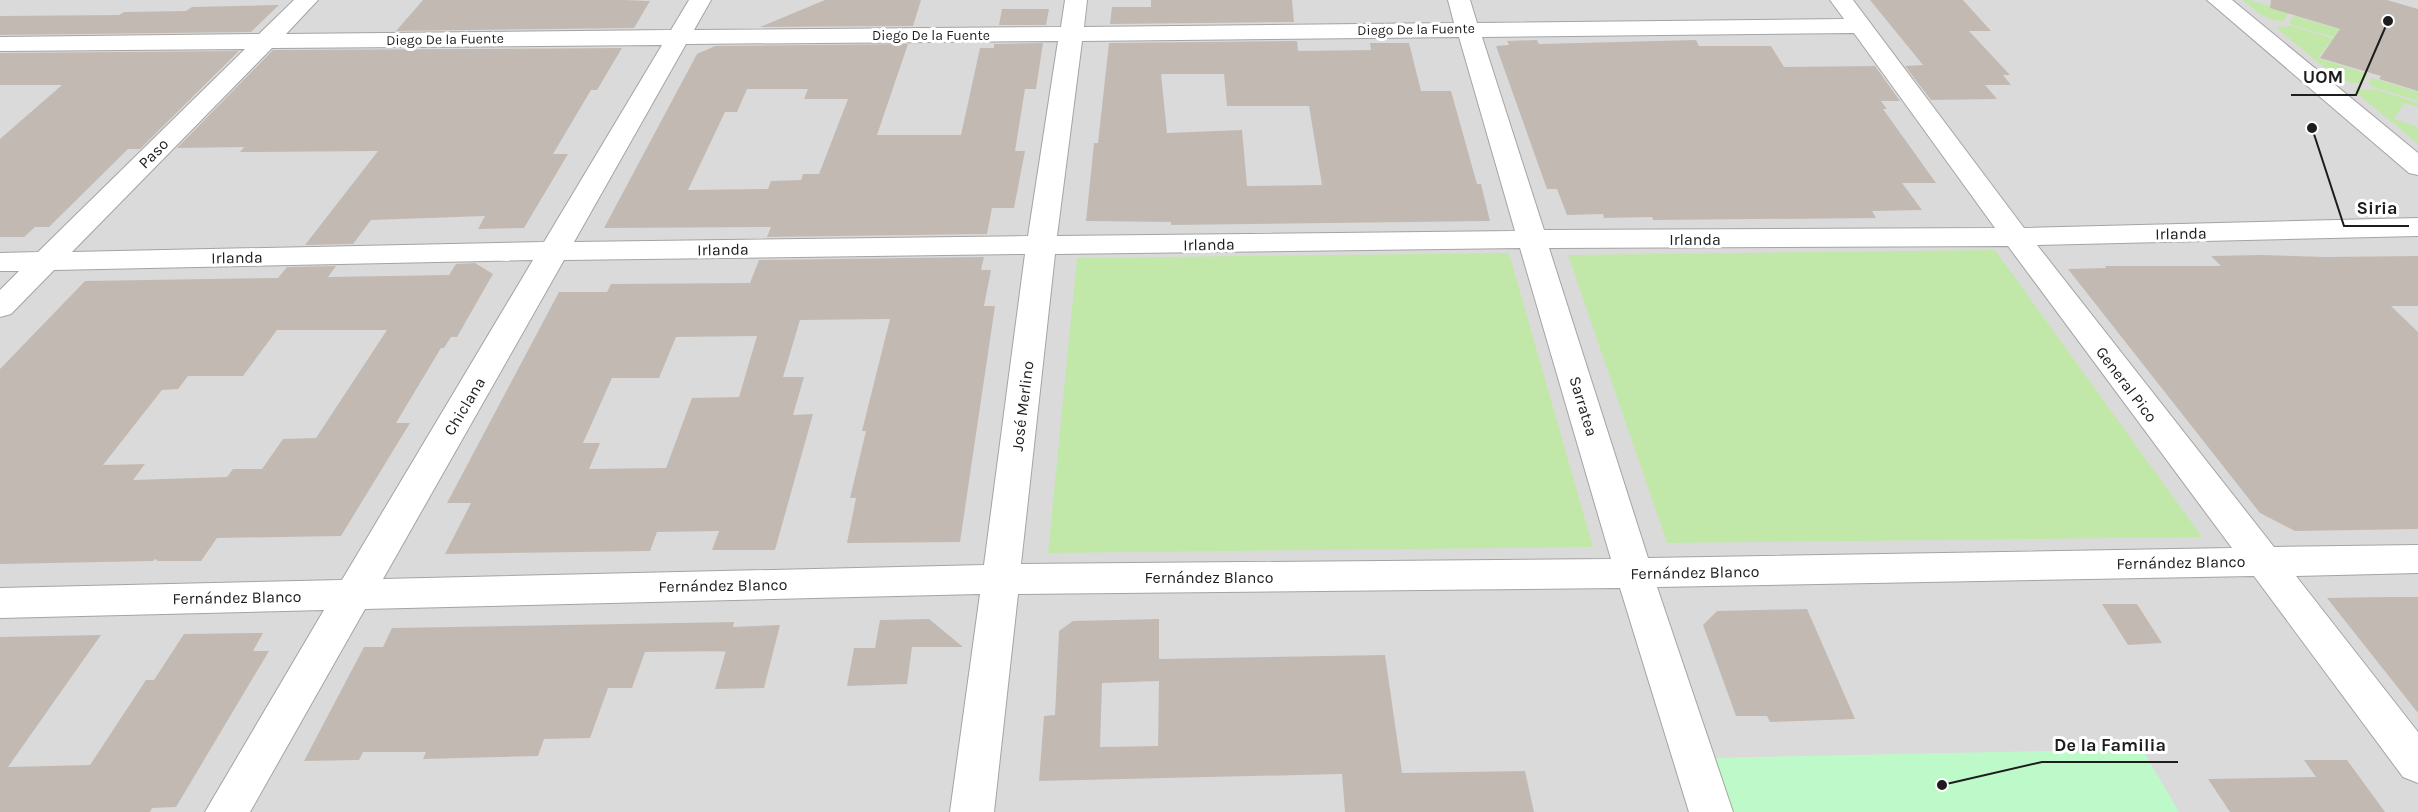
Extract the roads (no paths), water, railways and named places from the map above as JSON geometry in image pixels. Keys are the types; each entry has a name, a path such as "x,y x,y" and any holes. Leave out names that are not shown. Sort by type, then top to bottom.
{"street":[{"name":"Paso","path":"0,307 307,0"},
{"name":"Chiclana","path":"227,812 556,251 700,0"},
{"name":"José Merlino","path":"972,812 1041,246 1076,0"},
{"name":"General Pico","path":"1841,0 2016,237 2418,764"},
{"path":"2218,0 2418,167"},
{"name":"Diego De la Fuente","path":"0,44 1072,34 1464,14 1861,26"},
{"name":"Sarratea","path":"1464,14 1634,573 1711,812"},
{"name":"Irlanda","path":"0,262 556,251 1533,239 2016,237 2418,227"},
{"name":"Fernández Blanco","path":"0,603 1002,579 1634,573 2418,559"}],"place":[{"name":"UOM","path":"2388,21"},
{"name":"Siria","path":"2312,128"},
{"name":"De la Familia","path":"1942,785"}]}
